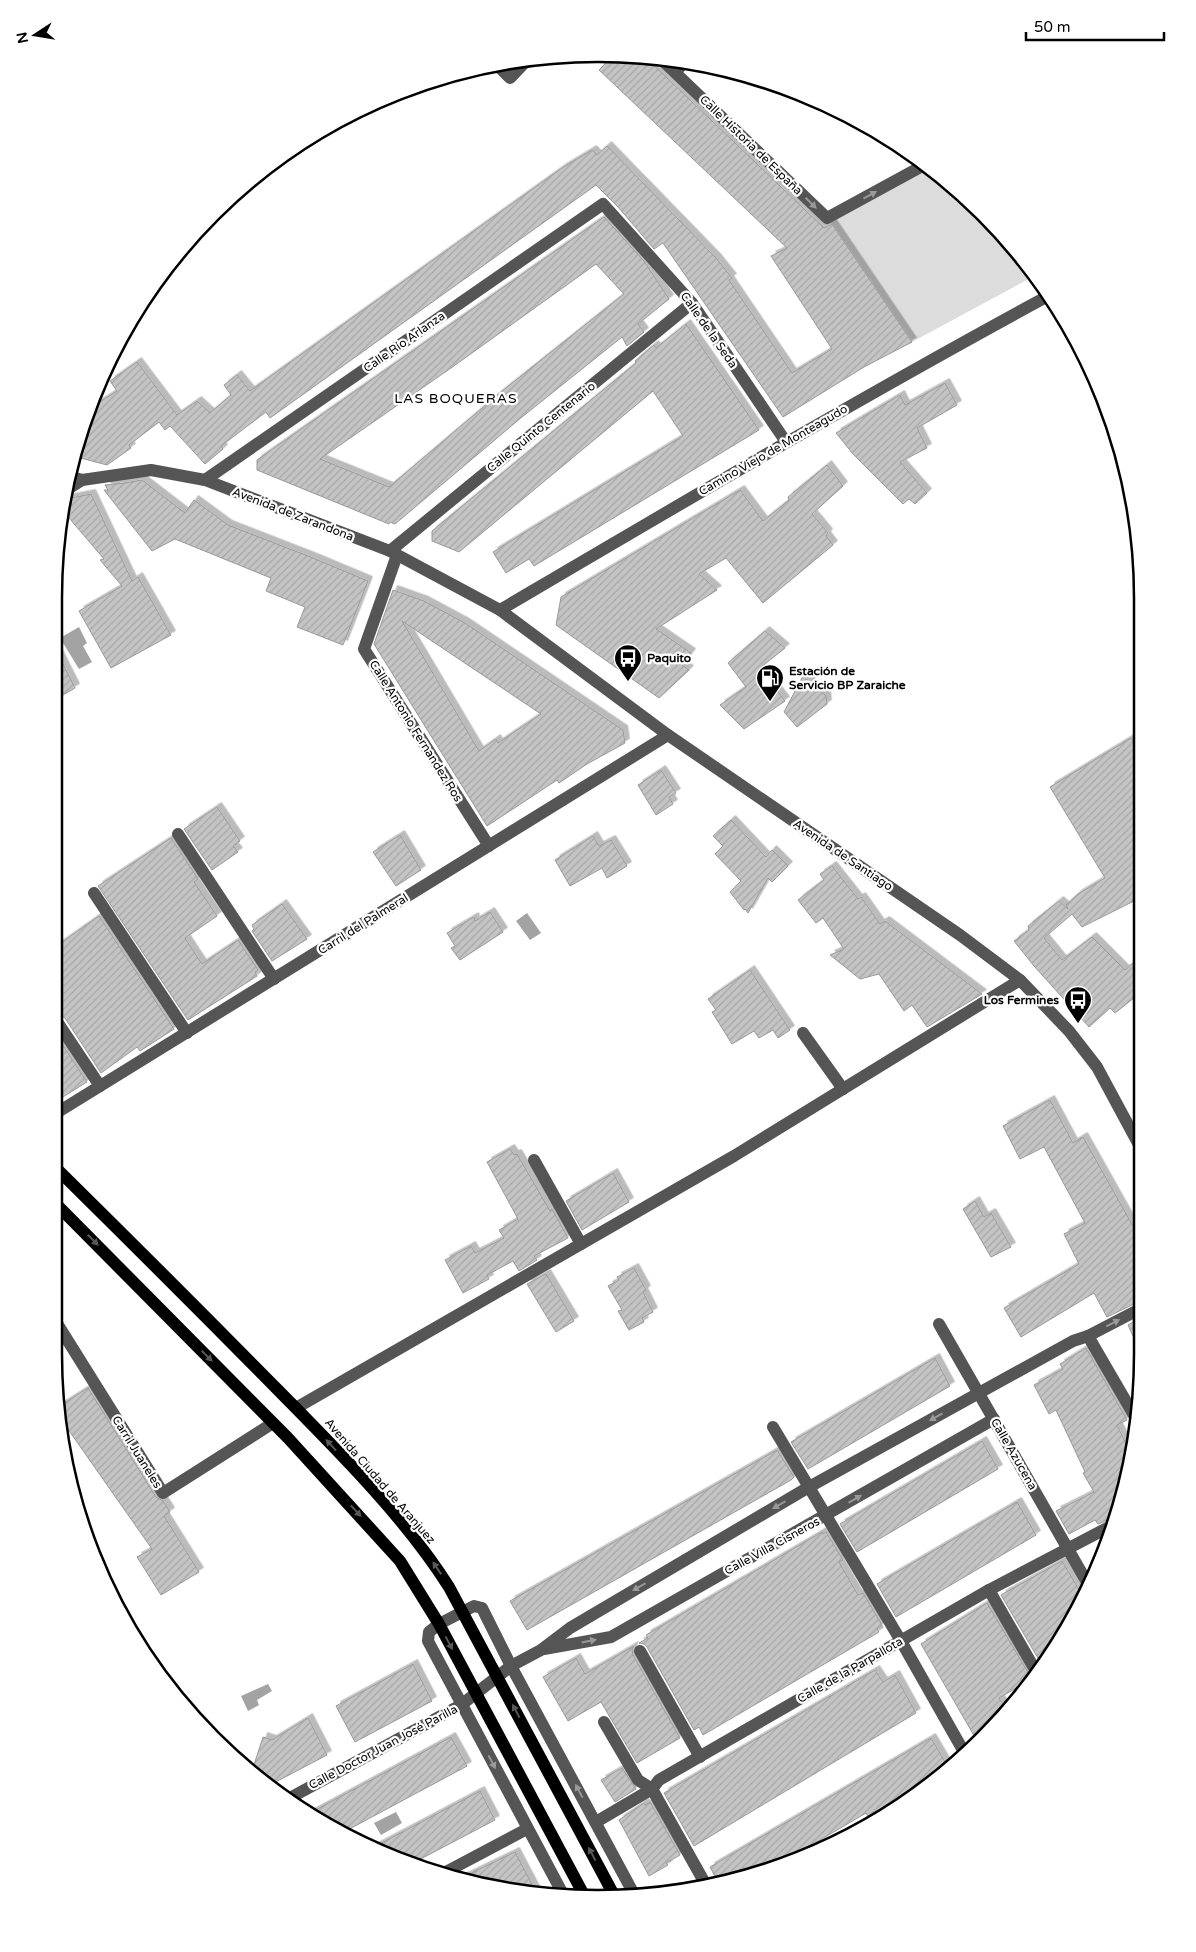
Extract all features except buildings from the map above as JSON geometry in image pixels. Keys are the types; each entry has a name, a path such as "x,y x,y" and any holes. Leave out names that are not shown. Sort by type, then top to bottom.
{"main road":[{"name":"Avenida Ciudad de Aranjuez","path":"62,1174 296,1408 400,1520 434,1564 449,1587 611,1889"},
{"path":"62,1210 273,1422 400,1560 439,1624 581,1889"}],"street":[{"path":"503,71 510,78 519,69"},
{"name":"Calle Historia de España","path":"680,69 827,218 918,169"},
{"name":"Calle de la Seda","path":"603,204 692,303 786,442"},
{"name":"Calle Río Arlanza","path":"205,480 603,204"},
{"name":"Camino Viejo de Monteagudo","path":"500,610 786,442 1042,299"},
{"name":"Calle Quinto Centenario","path":"394,553 692,303"},
{"name":"Avenida de Zarandona","path":"77,479 151,470 205,480 394,553 500,610"},
{"name":"Calle Antonio Fernandez Ros","path":"394,553 364,649 488,846"},
{"name":"Avenida de Santiago","path":"500,610 668,735 960,935 1020,980 1069,1031 1097,1067 1134,1136"},
{"name":"Carril del Palmeral","path":"62,1110 668,735"},
{"path":"178,834 274,979"},
{"path":"94,893 187,1033"},
{"path":"296,1408 734,1156 1020,980"},
{"path":"62,1029 100,1086"},
{"path":"803,1033 843,1089"},
{"path":"534,1160 581,1244"},
{"name":"Calle Villa Cisneros","path":"476,1693 511,1666 541,1650 570,1628 809,1487 1073,1341 1088,1336 1134,1312"},
{"name":"Calle Azucena","path":"939,1324 1084,1578"},
{"name":"Carril Juaneles","path":"62,1331 163,1493 273,1422"},
{"path":"1088,1336 1130,1409"},
{"name":"Calle Villa Cisneros","path":"541,1650 611,1637 994,1419"},
{"path":"773,1427 901,1641 961,1747"},
{"name":"Calle de la Parpallota","path":"596,1822 652,1789 659,1780 989,1590 1104,1530"},
{"path":"989,1590 1033,1666"},
{"path":"559,1888 428,1641 429,1632 439,1624 474,1606 482,1608 511,1666 631,1888"},
{"path":"640,1650 700,1757"},
{"name":"Calle Doctor Juan José Parilla","path":"295,1795 461,1705 476,1693"},
{"path":"604,1722 638,1780 652,1789 703,1879"},
{"path":"452,1869 527,1829"}],"shaded area":[{"path":"920,170 977,219 1028,279 912,342 827,218"},
{"path":"79,627 87,643 83,646 92,662 79,669 62,641 62,637"},
{"path":"527,913 541,933 530,940 516,921"},
{"path":"268,1684 272,1691 257,1700 259,1705 248,1711 241,1696"},
{"path":"396,1812 402,1823 381,1835 374,1823"}],"place":[{"name":"Paquito","path":"628,682"},
{"name":"Estación de Servicio BP Zaraiche","path":"770,702"},
{"name":"Los Fermines","path":"1078,1024"}],"district":[{"name":"LAS BOQUERAS","path":"456,398"}]}
